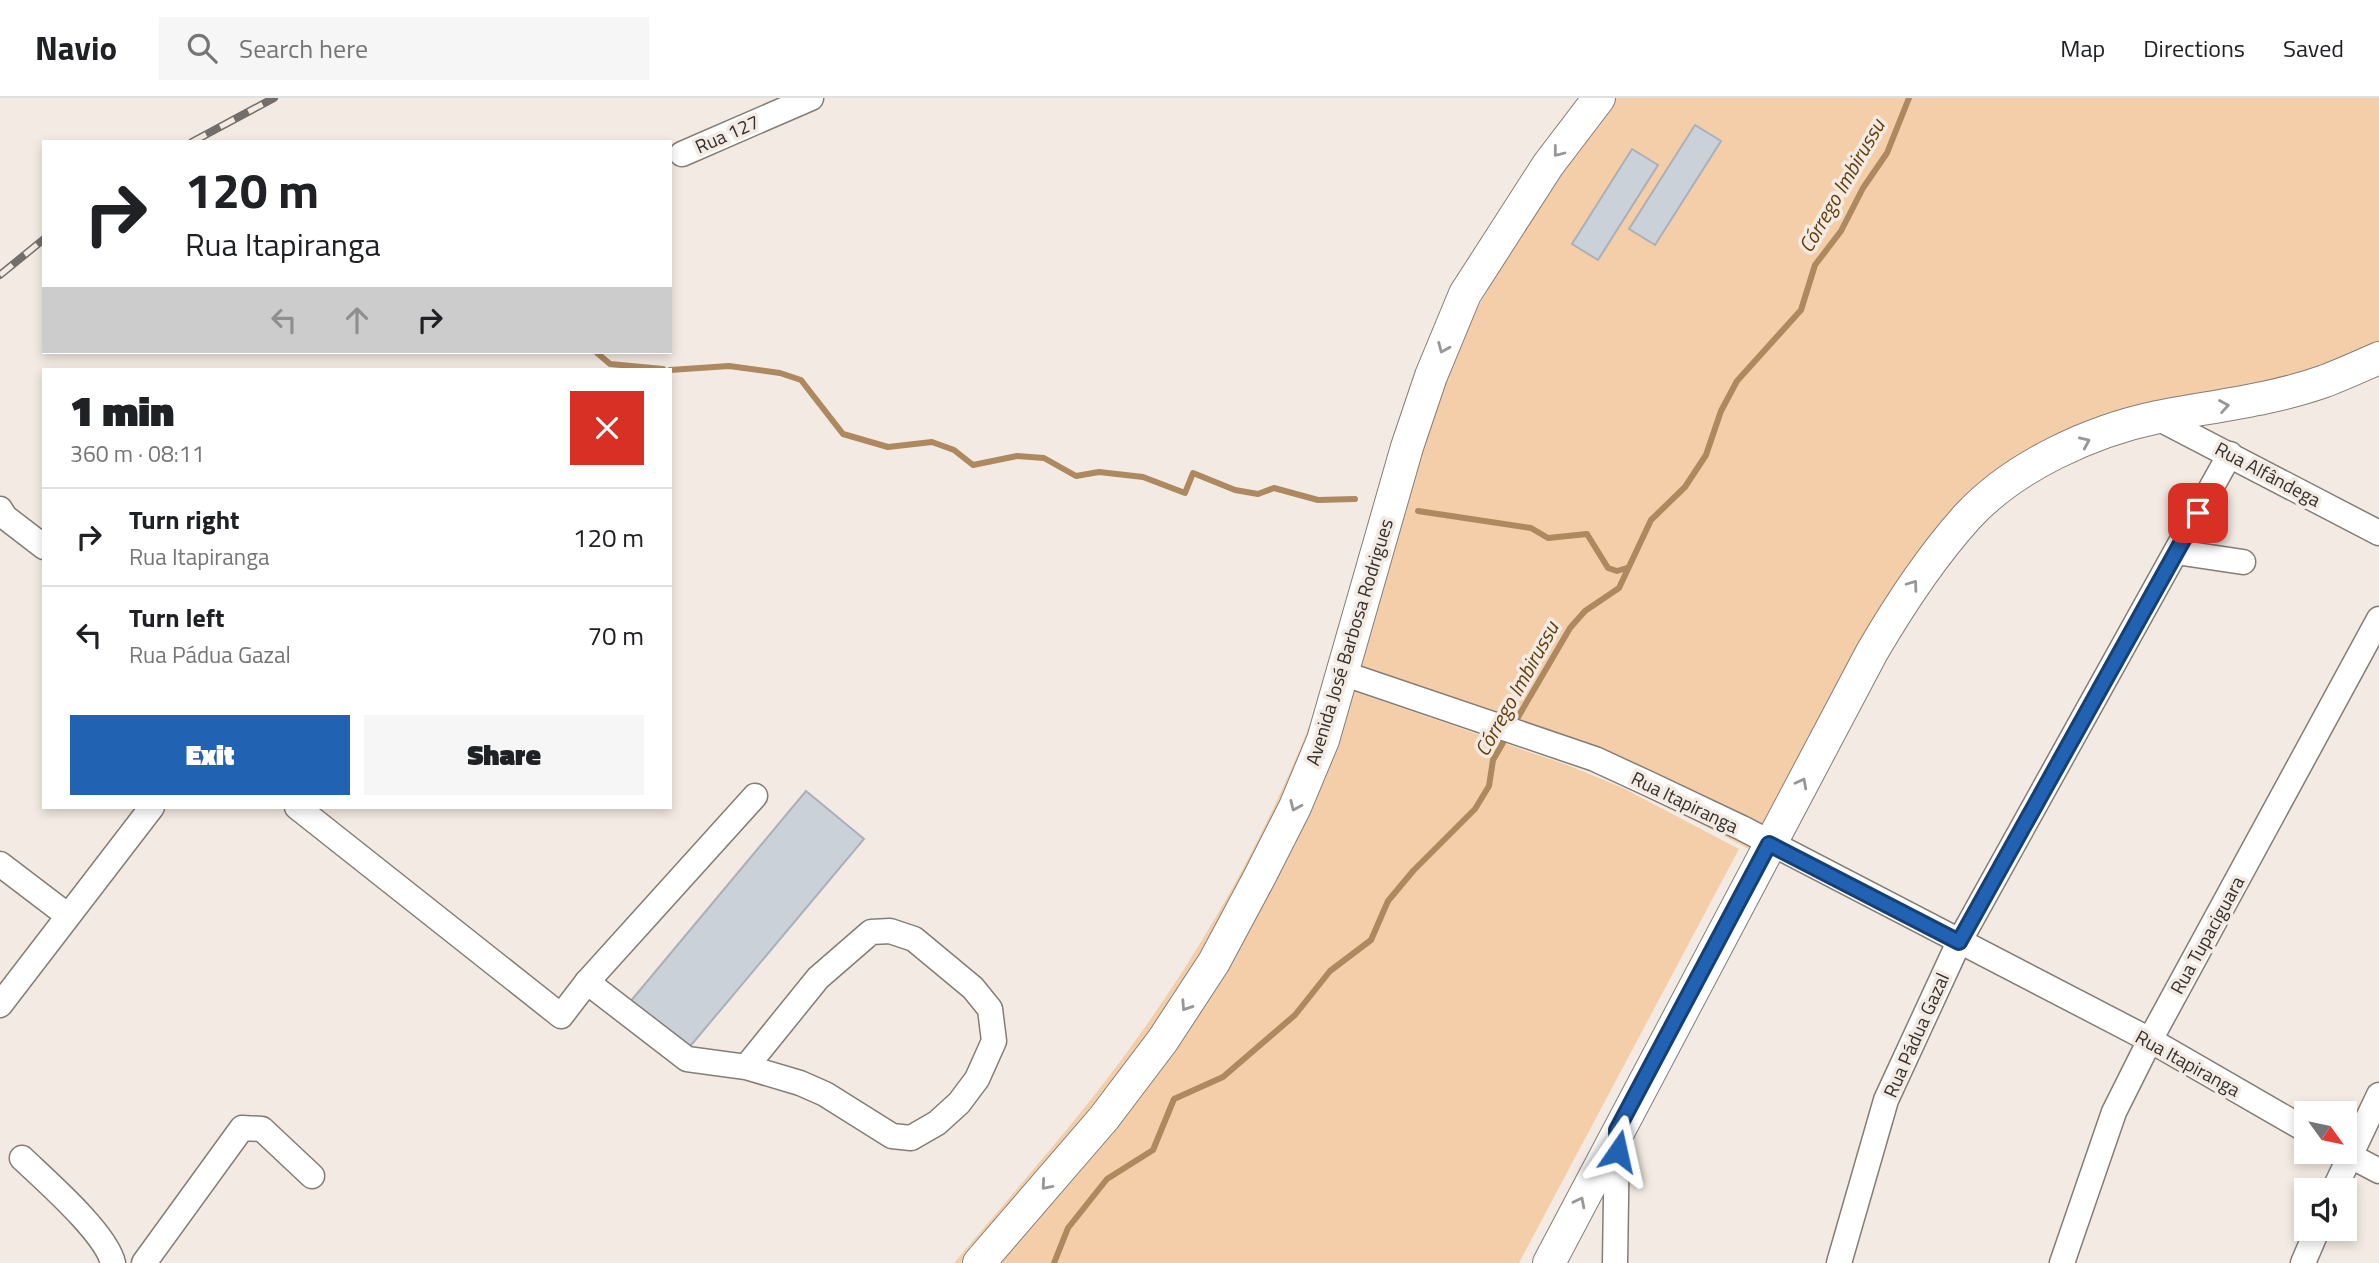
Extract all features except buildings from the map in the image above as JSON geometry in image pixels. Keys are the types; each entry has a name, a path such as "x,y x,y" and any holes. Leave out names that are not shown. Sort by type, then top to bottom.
{"main road":[{"name":"Avenida José Barbosa Rodrigues","path":"978,1263 1104,1118 1163,1040 1214,962 1295,807 1323,740 1407,447 1431,376 1465,294 1548,165 1600,98"},
{"path":"1549,1263 1769,844 1901,602 1969,516 2009,482 2049,457 2108,431 2156,417 2237,403 2324,382 2379,358"}],"street":[{"name":"Rua 127","path":"682,154 811,98"},
{"name":"Rua Alfândega","path":"2156,417 2379,533"},
{"name":"Rua Pádua Gazal","path":"1839,1263 1886,1100 1959,942 2231,454"},
{"path":"0,509 5,517 42,545"},
{"path":"2176,552 2243,562"},
{"name":"Rua Tupaciguara","path":"2062,1263 2114,1112 2150,1040 2379,620"},
{"name":"Rua Itapiranga","path":"1342,673 1595,759 1769,844 2150,1040 2294,1123"},
{"path":"300,809 561,1016 587,982 755,796"},
{"path":"0,1005 66,915 150,809"},
{"path":"0,864 66,915"},
{"path":"587,982 687,1059 746,1068 800,1083 825,1094 892,1136 911,1138 937,1123 960,1103 977,1079 994,1041 990,1009 973,988 914,939 890,931 871,932 818,978 746,1068"},
{"path":"2357,1133 2379,1094"},
{"path":"144,1263 242,1128 262,1129 312,1176"},
{"path":"1615,1263 1617,1130"},
{"path":"22,1158 78,1214 111,1252 113,1263"},
{"path":"2357,1159 2379,1171"},
{"path":"2303,1263 2312,1241"}],"shaded area":[{"path":"1615,98 2379,98 2379,375 2333,393 2111,434 1974,512 1760,855 1644,794 1591,771 1347,688 1445,378 1477,309 1516,240 1556,175"},
{"path":"1326,682 1570,766 1623,788 1739,849 1519,1263 954,1263 1094,1095 1138,1037 1194,953 1267,821"}],"waterway":[{"name":"Córrego Imbirussu","path":"1514,724 1570,628 1585,611 1619,588 1651,520 1685,487 1706,455 1721,411 1737,381 1801,310 1815,265 1841,231 1863,188 1887,153 1909,98"},
{"path":"598,354 610,364 652,368"},
{"path":"672,370 729,366 780,373 801,380 843,434 888,447 932,442 954,450 973,465 1017,456 1044,458 1076,476 1099,472 1143,477 1185,493 1193,473 1235,490 1258,494 1274,488 1318,500 1355,499"},
{"path":"1418,511 1531,528 1548,538 1587,534 1608,568 1617,571 1627,568"},
{"name":"Córrego Imbirussu","path":"1054,1263 1068,1228 1107,1179 1153,1150 1174,1099 1223,1077 1295,1015 1330,971 1371,940 1388,901 1413,871 1475,809 1489,786 1493,760 1508,734"}],"railway":[{"path":"196,140 274,98"},
{"path":"0,275 42,241"}],"route":[{"path":"1618,1151 1617,1130 1769,844 1959,942 2198,513"}]}
